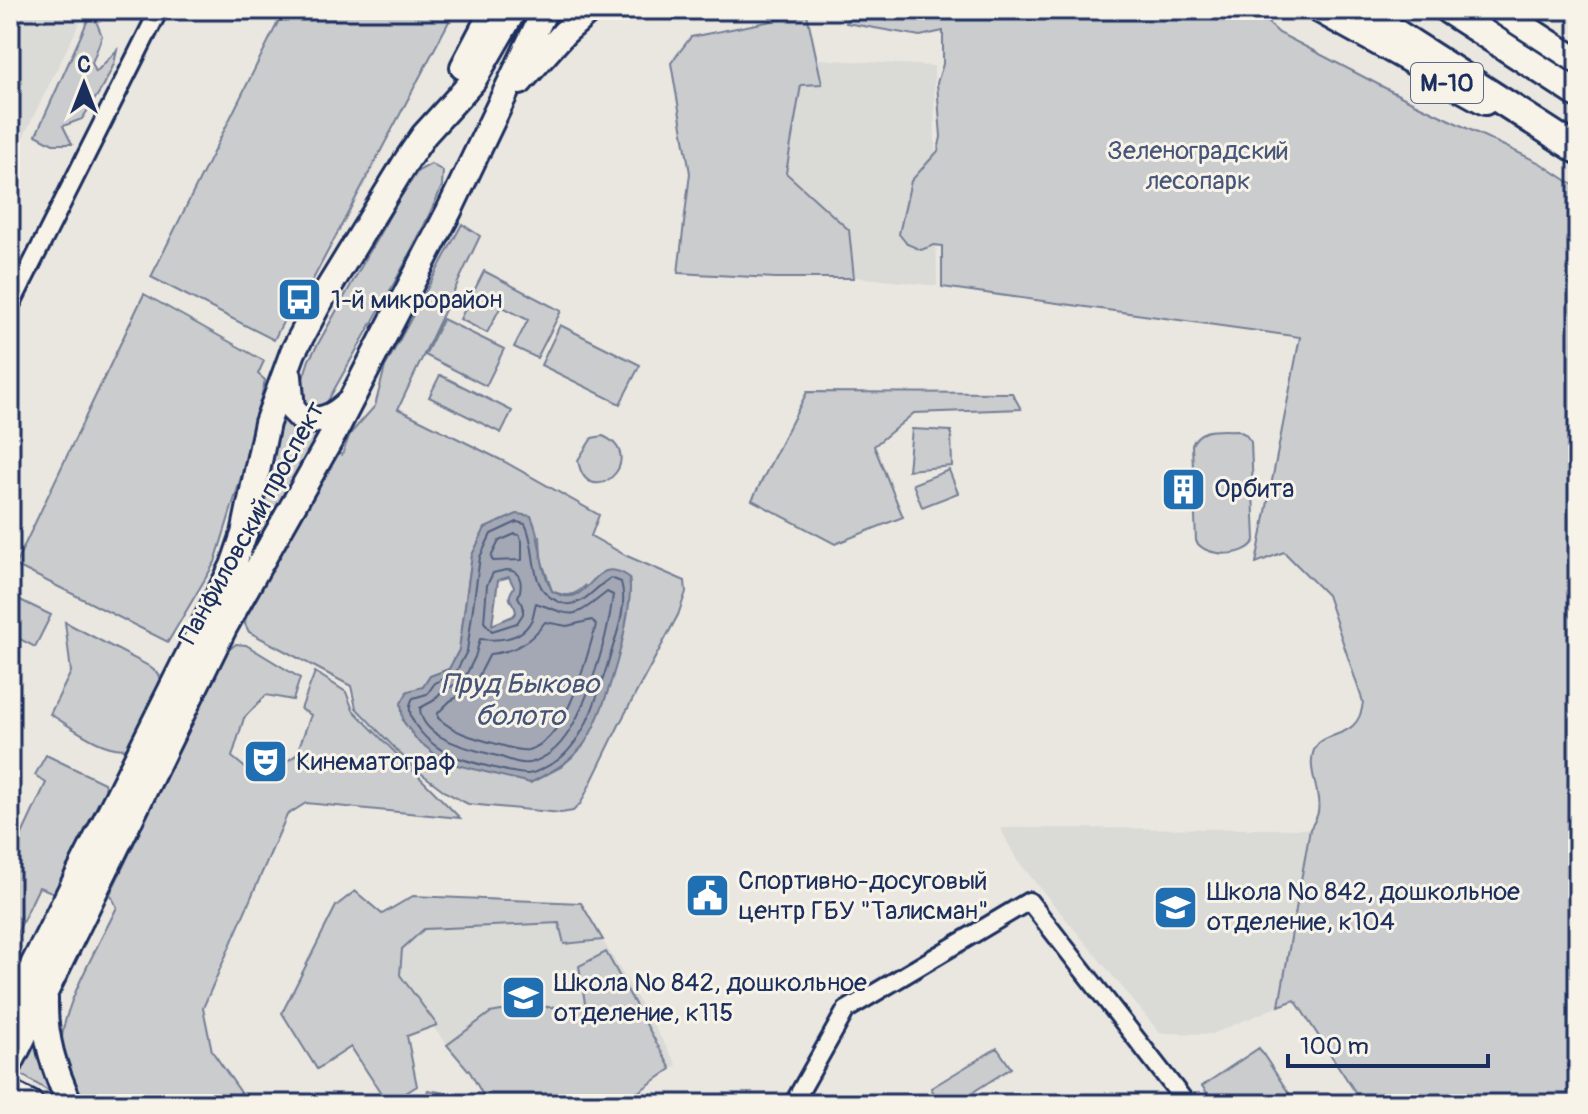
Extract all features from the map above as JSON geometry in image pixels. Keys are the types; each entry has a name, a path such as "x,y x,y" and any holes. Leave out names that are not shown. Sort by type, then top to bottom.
{"highway":[{"name":"М-10","path":"1360,10 1578,151"},
{"name":"М-10","path":"1448,10 1578,94"}],"main road":[{"path":"424,135 493,10"},
{"name":"Панфиловский проспект","path":"10,1011 233,566 244,534 267,423 293,352 318,305 424,135 473,81 514,10"},
{"name":"Панфиловский проспект","path":"10,1064 225,626 349,402 494,120 545,10"},
{"path":"494,120 540,57 590,10"},
{"name":"М-10","path":"1319,10 1412,64 1578,151"},
{"path":"1499,10 1578,61"},
{"path":"293,352 289,396 295,414 303,420 324,419 333,416 349,402"},
{"path":"45,992 46,1040 70,1104"},
{"path":"10,1093 31,1104"}],"street":[{"path":"10,307 159,10"},
{"path":"793,1104 846,1010 1029,901 1187,1104"}],"shaded area":[{"path":"10,10 86,10 10,164"},
{"path":"702,52 934,66 937,286 696,259"},
{"name":"Школа № 842, дошкольное отделение, к104","path":"1000,828 1310,829 1279,1006 1212,1034 1160,1033 1017,860"},
{"name":"Школа № 842, дошкольное отделение, к115","path":"405,914 593,924 677,1065 621,1104 488,1104 470,1072 383,966"}],"green space":[{"path":"284,10 455,10 291,321 284,320 274,340 151,277"},
{"name":"Зеленоградский лесопарк","path":"852,10 1254,10 1279,33 1412,102 1540,163 1578,188 1578,1104 1363,1104 1295,1000 1279,1006 1310,829 1319,805 1312,757 1319,743 1355,724 1363,702 1327,595 1284,552 1256,563 1300,337 942,287 942,246 934,245 921,250 907,244 899,234 911,181 938,151 941,137 937,83 943,64 943,31 920,36 846,23"},
{"path":"92,11 102,36 92,63 96,72 117,50 114,64 82,119 63,126 72,144 53,144 36,135"},
{"path":"807,14 822,84 801,85 786,173 849,230 854,278 678,273 690,173 671,63 691,37"},
{"path":"431,164 443,171 442,186 415,243 324,408 306,409 298,394 309,360 399,199 418,171"},
{"path":"462,224 480,236 398,409 505,462 599,515 591,536 627,556 685,581 686,592 678,615 581,803 573,811 561,813 468,804 447,793 414,768 356,708 351,686 249,632 245,624 246,615 329,450 342,455 350,434 375,406 385,367","holes":["540,536 541,559 552,591 569,595 585,586 583,746 561,767 530,783 407,692 423,687 430,676 449,669 459,650 472,555"]},
{"path":"484,271 561,311 537,358 514,347 528,320 501,306 487,333 460,319"},
{"path":"144,294 264,361 258,374 265,380 247,458 215,562 168,642 15,565"},
{"path":"443,319 504,349 486,386 425,355"},
{"path":"560,325 640,365 620,404 541,365"},
{"path":"440,375 512,411 501,433 429,397"},
{"path":"807,392 1012,393 1021,409 914,413 874,446 903,517 835,544 752,500"},
{"path":"282,410 290,424 298,430 325,429 259,542 253,542"},
{"path":"912,429 951,431 952,466 908,470"},
{"path":"1237,430 1251,442 1255,540 1244,550 1217,553 1201,547 1196,541 1192,445 1205,432"},
{"path":"603,436 616,446 621,457 619,468 603,482 592,483 584,476 578,460 592,438"},
{"path":"949,470 958,493 922,507 913,484"},
{"path":"10,595 51,615 35,647 10,634"},
{"path":"65,622 159,674 162,684 131,747 122,749 101,744 50,714 71,672"},
{"path":"236,644 246,645 300,678 293,700 266,695 244,718 232,757 254,775 271,778 277,768 296,755 311,715 301,709 315,672 346,692 353,710 460,818 306,803 287,815 203,1008 212,1051 249,1104 81,1104 68,1076 63,1053 67,1014 117,907 110,894 226,652"},
{"path":"46,755 104,783 106,790 57,894 39,887 10,948 10,840 18,843 46,783 35,775"},
{"path":"355,891 382,914 413,896 581,903 603,940 564,944 559,923 424,929 402,949 400,975 437,1025 407,1036 417,1086 388,1104 351,1047 317,1069 282,1013 336,906"},
{"path":"606,952 671,1069 621,1104 488,1104 470,1072 447,1045 490,1013 531,1006 586,1009 579,966"},
{"path":"35,1032 50,1092 19,1073 19,1066"},
{"path":"997,1048 1011,1068 954,1104 940,1104 931,1088"},
{"path":"1259,1048 1292,1098 1283,1104 1216,1104 1202,1086"},
{"path":"428,1090 468,1097 473,1104 424,1104"}],"water":[{"name":"Пруд Быково болото","path":"517,514 531,516 548,581 552,591 560,595 574,595 582,591 608,570 629,577 628,614 623,639 608,692 590,735 569,759 530,783 445,762 417,740 403,721 401,703 408,691 423,687 430,676 449,669 459,650 472,555 485,528","holes":["509,577 514,587 510,598 516,612 492,625 498,580"]}],"place":[{"name":"1-й микрорайон","path":"300,300"},
{"name":"Орбита","path":"1183,489"},
{"name":"Кинематограф","path":"265,762"},
{"name":"Спортивно-досуговый центр ГБУ \"Талисман\"","path":"707,896"},
{"name":"Школа № 842, дошкольное отделение, к104","path":"1176,907"},
{"name":"Школа № 842, дошкольное отделение, к115","path":"523,998"}]}
